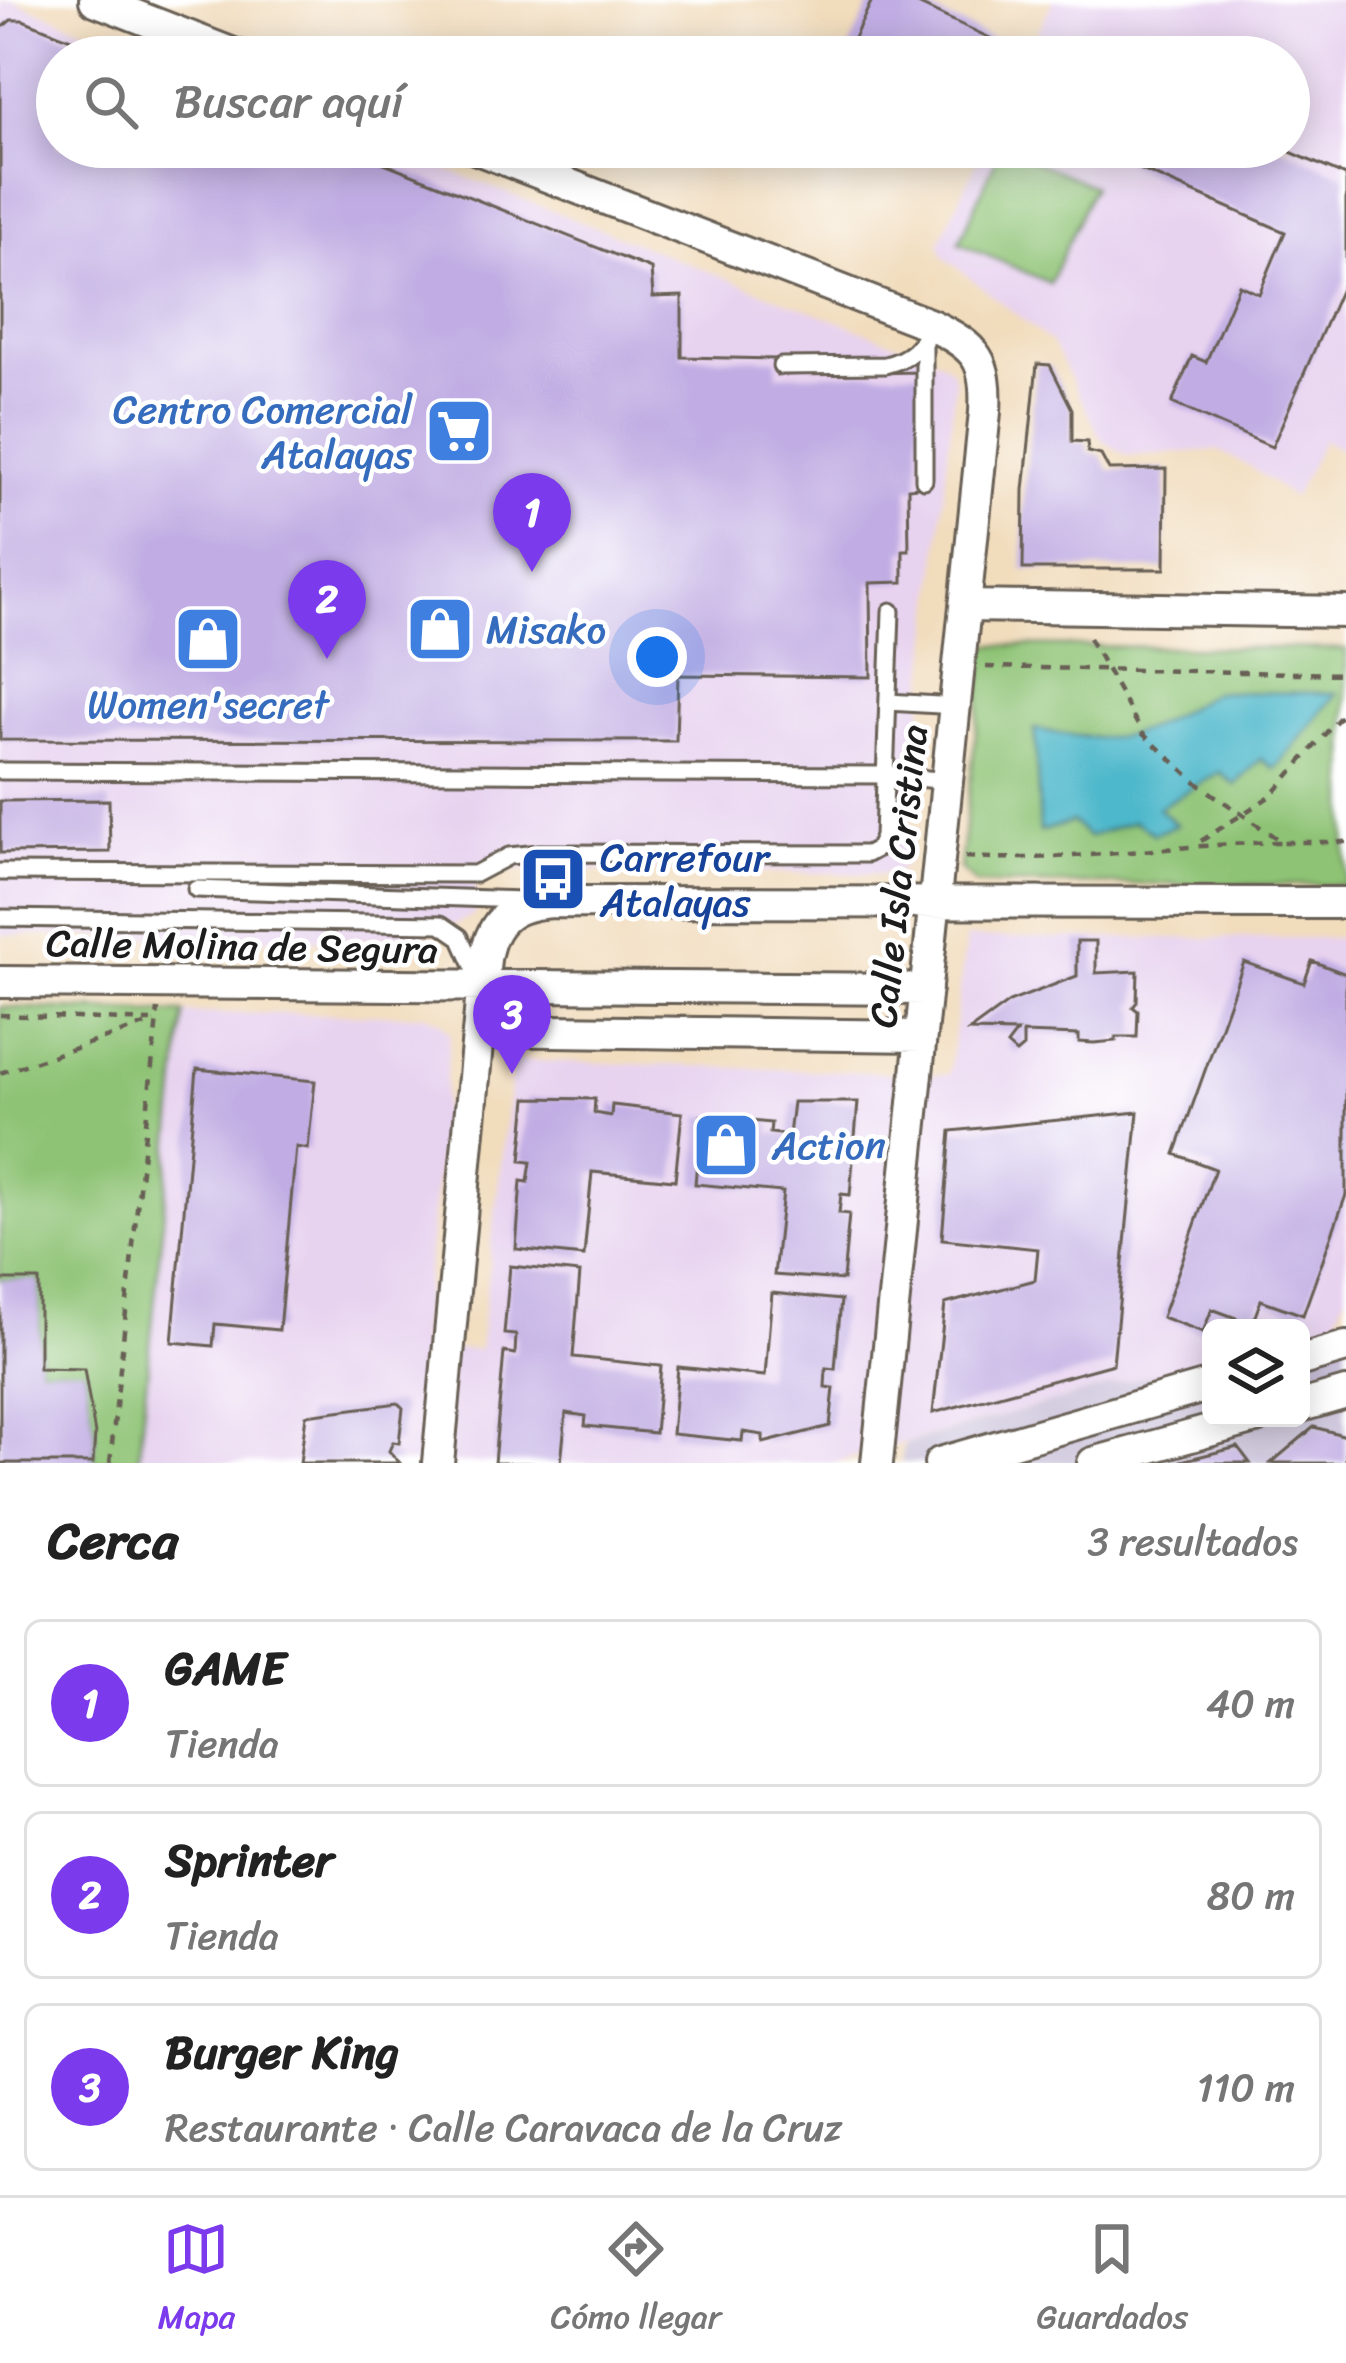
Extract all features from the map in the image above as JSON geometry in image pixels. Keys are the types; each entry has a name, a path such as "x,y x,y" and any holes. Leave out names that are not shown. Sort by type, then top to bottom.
{"street":[{"path":"94,0 187,36"},
{"name":"Calle Isla Cristina","path":"523,168 927,333 967,344 977,356 986,383 877,1463"},
{"path":"966,606 1346,612"},
{"name":"Calle Molina de Segura","path":"482,988 487,946 496,923 514,908 554,902 1346,903"},
{"name":"Calle Molina de Segura","path":"0,982 926,989"},
{"path":"438,1463 482,988"},
{"path":"480,1030 921,1036"},
{"path":"1310,1357 1346,1347"},
{"path":"940,1463 1202,1388"},
{"path":"1310,1403 1346,1393"},
{"path":"1093,1463 1223,1427"}],"lane":[{"path":"781,366 885,365 902,361 927,333"},
{"path":"924,480 927,333"},
{"path":"0,872 475,874 509,856 539,853 868,854 883,837 890,611"},
{"path":"888,702 956,706"},
{"path":"0,771 887,776 948,781"},
{"path":"196,889 554,902"},
{"path":"0,918 441,924 460,937 482,988"}],"path":[{"path":"1072,607 1143,734 1242,816 1282,842"},
{"path":"960,666 1346,674"},
{"path":"1196,844 1271,795 1346,710"},
{"path":"940,855 1013,860 1196,844 1346,842"},
{"path":"0,1015 157,1021"},
{"path":"0,1073 157,1021"},
{"path":"110,1463 157,1021"}],"shaded area":[{"name":"Centro Comercial Atalayas","path":"11,0 103,36 36,36 36,168 442,168 943,362 955,382 906,858 899,871 505,869 475,881 475,914 450,927 357,940 0,935 0,2"},
{"path":"1053,0 1346,0 1346,452 1323,440 1293,498 1217,450 1127,456 1102,440 1052,343 944,257 939,243 974,168 1310,168 1310,36 1036,36"},
{"path":"966,938 1346,938 1346,1293 1334,1324 1310,1331 1310,1319 1202,1319 1202,1360 833,1463 138,1463 184,1013 425,1015 440,1021 450,1033 420,1348 479,1350 513,1060 949,1075"},
{"path":"1346,1320 1346,1463 901,1463 904,1444 1202,1361 1202,1427 1310,1427 1310,1330"}],"green space":[{"path":"992,168 1051,168 1093,186 1050,283 959,243"},
{"path":"986,645 1346,649 1346,885 976,884 960,869"},
{"path":"0,1007 184,1013 138,1463 93,1463 95,1434 84,1370 39,1368 39,1281 0,1280"}],"water":[{"path":"1214,692 1337,693 1275,769 1261,759 1235,785 1220,772 1158,808 1177,825 1154,834 1134,821 1088,837 1072,822 1040,832 1035,729 1091,737 1129,734 1166,720"}],"building":[{"path":"872,0 909,0 986,36 855,36"},
{"name":"Centro Comercial Atalayas","path":"11,20 23,20 63,36 36,36 36,168 397,168 651,269 653,297 682,296 682,357 776,359 777,375 919,372 918,487 908,488 909,550 903,550 903,582 870,583 871,677 678,675 676,741 0,740 0,29"},
{"path":"1310,160 1346,176 1346,277 1272,447 1172,403 1192,356 1206,362 1239,285 1259,294 1285,232 1137,168 1310,168"},
{"path":"1037,364 1050,365 1072,409 1072,441 1087,442 1088,452 1101,455 1109,470 1166,469 1165,569 1023,569 1024,490"},
{"path":"109,800 110,852 0,853 0,801"},
{"path":"1077,941 1096,941 1096,973 1138,971 1133,1007 1138,1011 1137,1037 1094,1043 1079,1042 1079,1035 1023,1033 1023,1047 1016,1053 1007,1045 1017,1032 969,1031 1009,1002 1077,976"},
{"path":"1312,961 1346,974 1346,1195 1303,1315 1261,1300 1254,1319 1212,1309 1208,1319 1202,1319 1202,1332 1162,1317 1215,1169 1175,1154 1244,962 1304,983"},
{"path":"197,1069 315,1081 308,1149 296,1147 279,1330 215,1324 213,1346 172,1342"},
{"path":"527,1098 595,1099 594,1113 611,1116 612,1105 682,1113 675,1180 592,1172 584,1256 516,1249 521,1181 528,1182 531,1162 521,1161"},
{"path":"793,1102 858,1102 850,1195 841,1194 839,1213 849,1214 843,1280 774,1275 783,1192 695,1184 701,1116 771,1123 770,1133 789,1135"},
{"path":"1138,1112 1113,1364 933,1413 945,1304 1035,1280 1038,1249 942,1239 951,1131"},
{"path":"510,1266 580,1273 573,1357 661,1366 655,1433 585,1426 586,1416 566,1413 561,1463 494,1463 504,1352 515,1354 516,1335 504,1334"},
{"path":"0,1280 39,1280 39,1368 84,1369 95,1434 93,1463 0,1463"},
{"path":"772,1293 841,1300 835,1369 826,1368 825,1387 834,1388 830,1426 763,1443 763,1435 743,1432 742,1441 672,1434 678,1367 765,1376"},
{"path":"398,1403 403,1408 399,1443 393,1442 389,1451 400,1463 300,1463 306,1415"},
{"path":"1314,1427 1346,1436 1346,1463 1271,1463"},
{"path":"1238,1447 1250,1463 1181,1463 1181,1461"}],"place":[{"name":"Centro Comercial Atalayas","path":"459,431"},
{"name":"GAME","path":"532,572"},
{"name":"Misako","path":"440,629"},
{"name":"Women'secret","path":"208,639"},
{"name":"Sprinter","path":"327,659"},
{"name":"Carrefour Atalayas","path":"553,879"},
{"name":"Burger King","path":"512,1074"},
{"name":"Action","path":"726,1145"}]}
